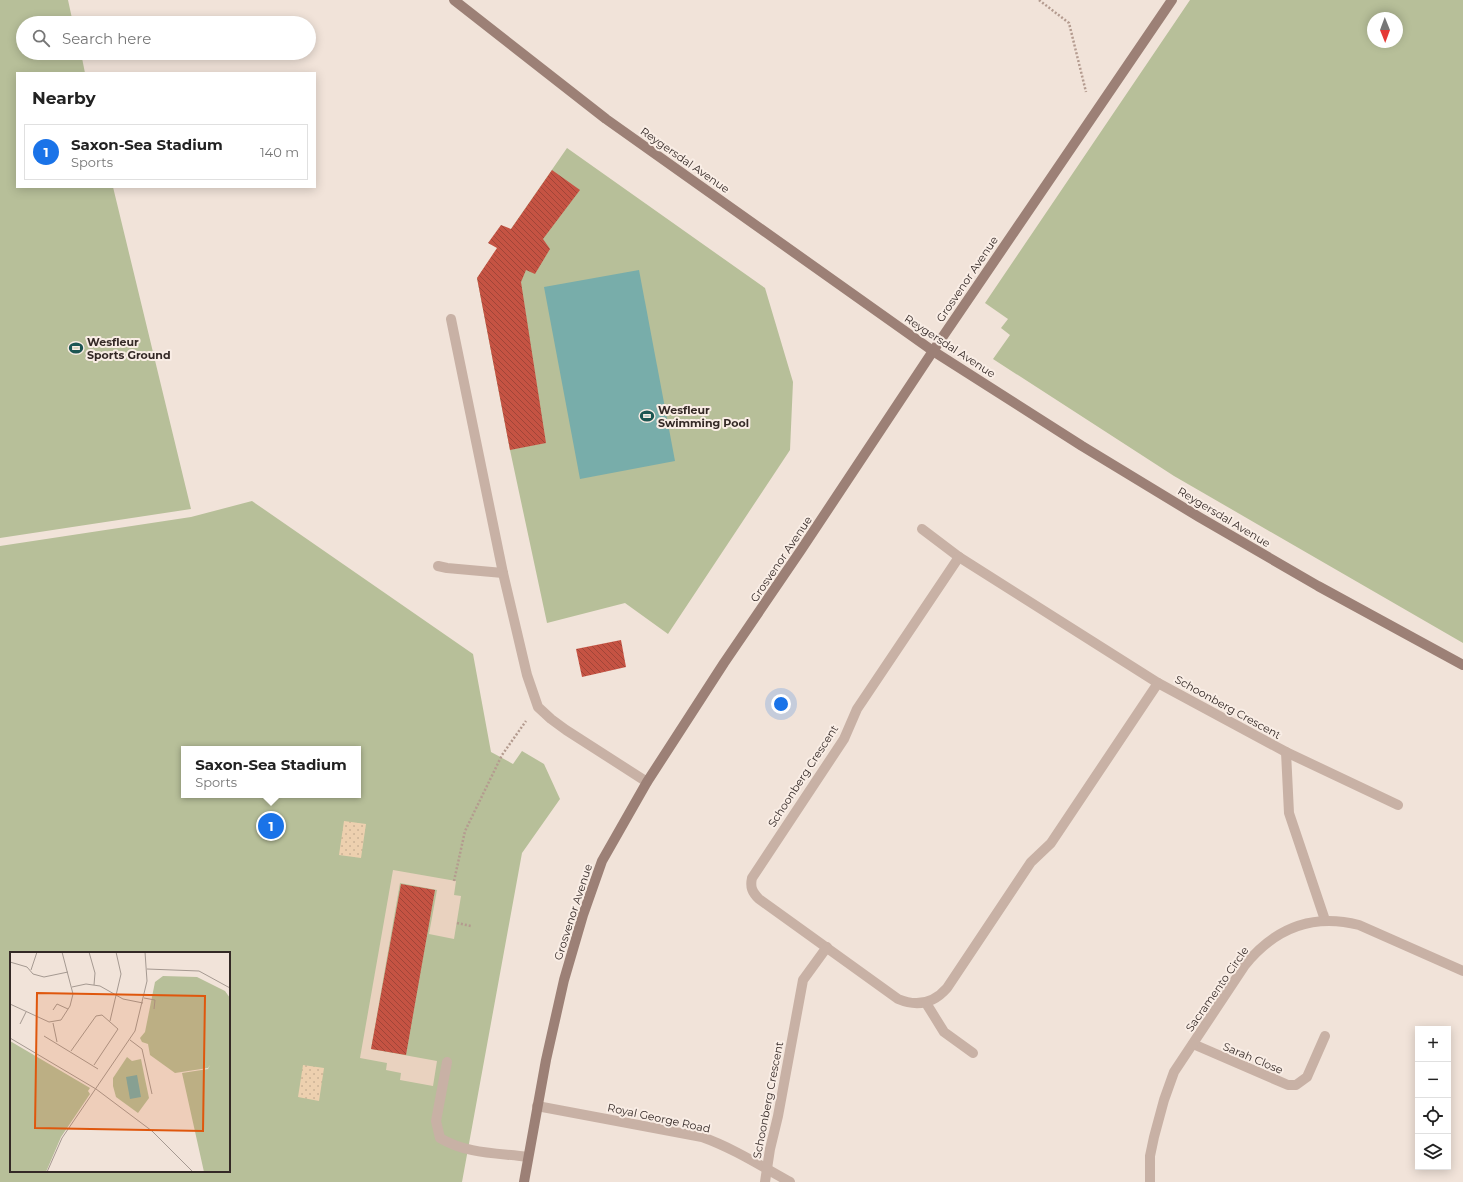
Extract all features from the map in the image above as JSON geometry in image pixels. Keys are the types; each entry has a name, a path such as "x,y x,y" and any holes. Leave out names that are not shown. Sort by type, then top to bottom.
{"street":[{"name":"Reygersdal Avenue","path":"454,0 606,119 933,351 1082,446 1199,517 1318,586 1463,664"},
{"name":"Grosvenor Avenue","path":"524,1182 546,1060 564,980 583,914 602,861 647,782 724,663 933,351 1172,0"},
{"path":"451,319 503,573 527,675 538,707 566,730 647,782"},
{"name":"Schoonberg Crescent","path":"922,529 959,557 1158,683 1286,752 1398,805"},
{"name":"Schoonberg Crescent","path":"959,557 857,709 844,739 752,878 751,885 752,890 759,899 898,999 912,1004 926,1003 941,995 947,988 1031,862 1051,843 1158,683"},
{"path":"438,566 503,573"},
{"name":"Schoonberg Crescent","path":"1286,752 1289,813 1325,920"},
{"name":"Sacramento Circle","path":"1150,1182 1150,1156 1164,1100 1174,1072 1245,965 1269,940 1296,926 1325,920 1337,920 1359,925 1463,971"},
{"name":"Schoonberg Crescent","path":"765,1182 803,980 827,947"},
{"path":"926,1003 944,1032 973,1053"},
{"name":"Sarah Close","path":"1193,1044 1288,1085 1296,1085 1307,1077 1325,1036"},
{"path":"447,1062 436,1122 440,1138 468,1150 528,1157"},
{"name":"Royal George Road","path":"537,1106 702,1137 717,1142 790,1182"}],"path":[{"path":"1039,0 1068,23 1093,116"},
{"path":"454,881 465,831 486,785 502,755 526,720 538,707"},
{"path":"457,923 471,926"}],"green space":[{"name":"Wesfleur Sports Ground","path":"0,0 68,0 71,16 16,16 16,60 82,60 85,72 16,72 16,188 113,188 191,509 0,538"},
{"path":"1190,0 1463,0 1463,643 1174,476 993,359 1010,335 1001,328 1008,319 985,303"},
{"name":"Wesfleur Swimming Pool","path":"567,148 765,288 793,382 790,450 668,634 625,603 547,623 510,450 477,278"},
{"path":"252,501 473,654 491,752 513,764 522,751 544,764 560,799 522,853 462,1182 0,1182 0,546 191,517"}],"sand":[{"path":"344,821 366,824 361,858 339,855"},
{"path":"303,1065 324,1068 319,1101 298,1097"}],"shaded area":[{"path":"393,870 456,881 454,895 461,896 454,939 429,934 437,890 400,883 371,1049 437,1061 433,1086 400,1080 401,1073 386,1070 387,1063 360,1058"}],"water":[{"path":"639,270 675,461 580,479 544,287"}],"building":[{"path":"552,170 580,190 543,239 550,249 535,274 526,270 521,282 546,443 510,450 477,278 497,248 488,243 501,225 511,229"},
{"path":"621,640 626,667 582,677 576,649"},
{"path":"401,884 435,890 406,1055 371,1049"}],"place":[{"name":"Wesfleur Sports Ground","path":"76,348"},
{"name":"Wesfleur Swimming Pool","path":"647,416"},
{"name":"Saxon-Sea Stadium","path":"271,826"}]}
